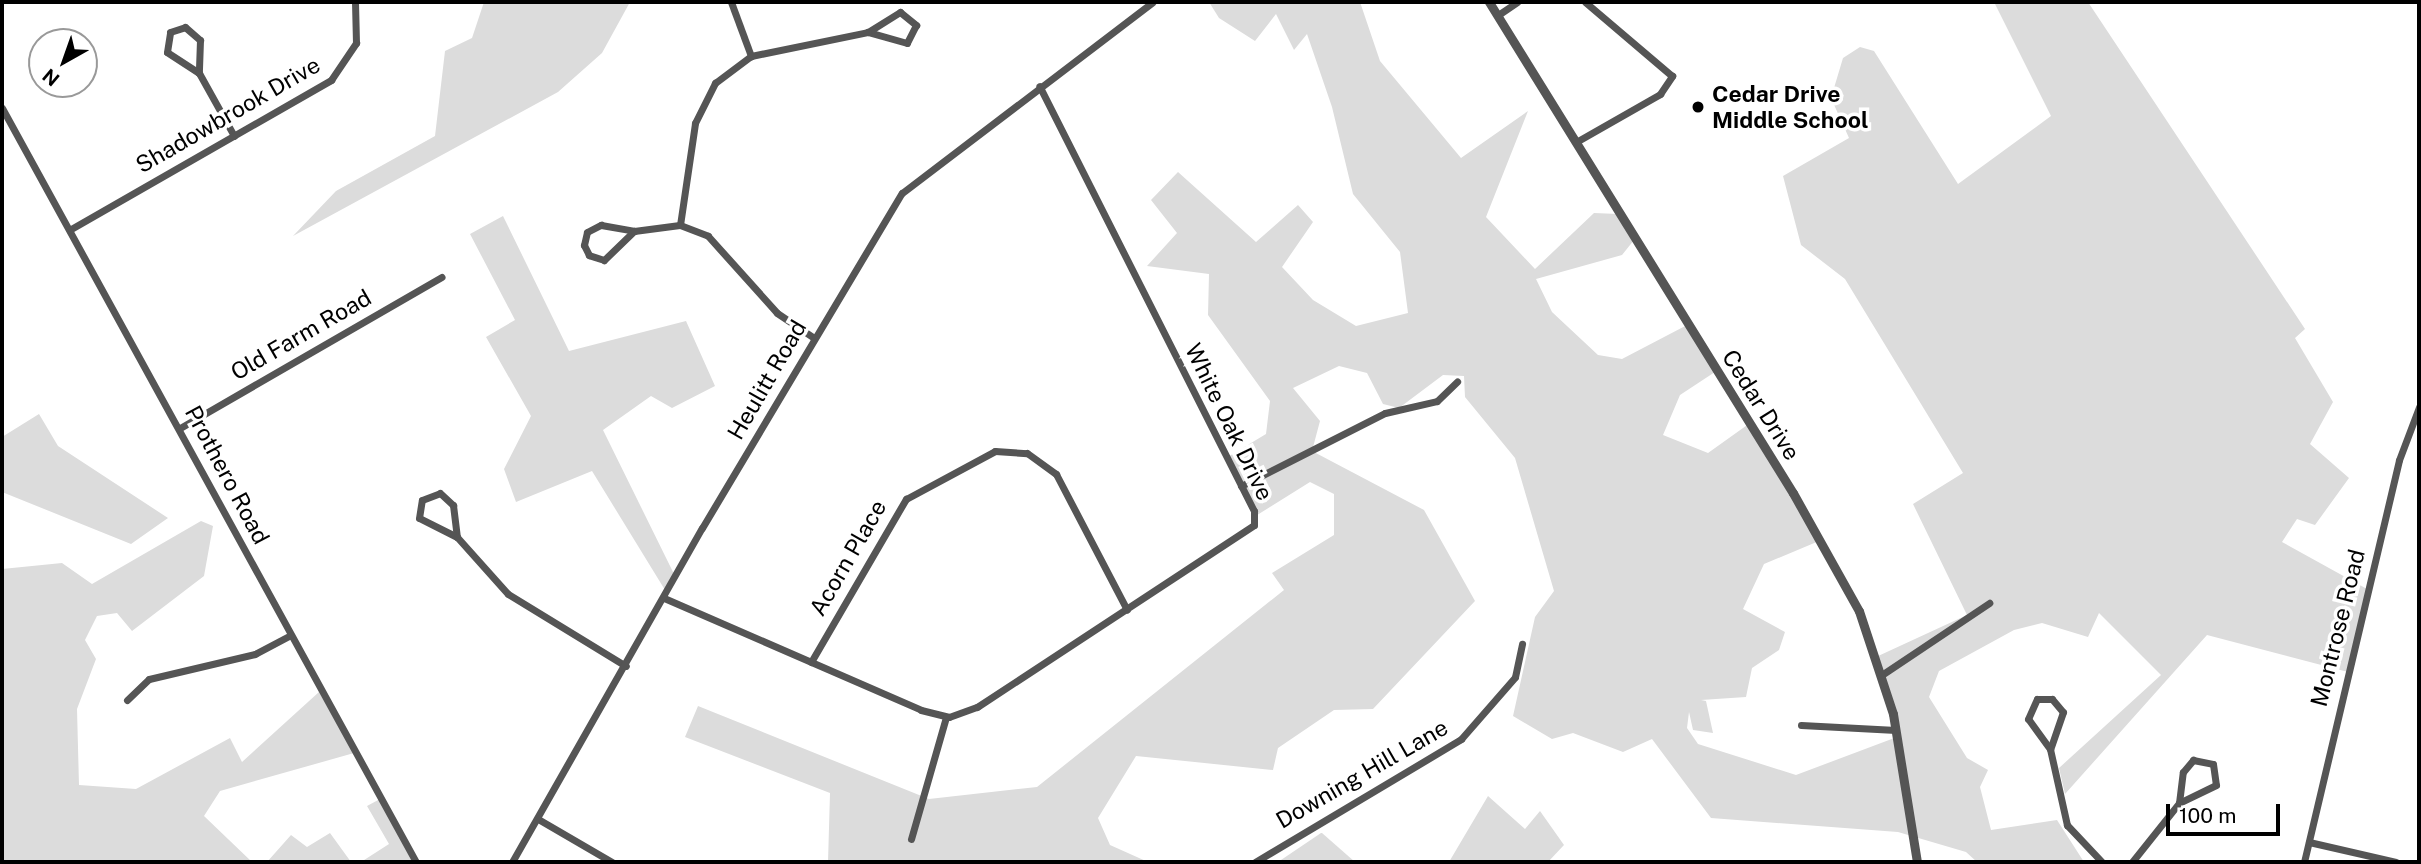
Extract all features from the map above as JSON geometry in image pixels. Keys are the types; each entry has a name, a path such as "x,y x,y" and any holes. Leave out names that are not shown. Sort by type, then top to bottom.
{"street":[{"name":"Shadowbrook Drive","path":"71,229 234,136 342,69 356,43 355,2"},
{"path":"731,2 751,56"},
{"name":"Heulitt Road","path":"512,862 814,338 910,184 1153,2"},
{"name":"Cedar Drive","path":"1489,2 1816,532 1859,611 1883,674 1896,730 1917,862"},
{"path":"1498,15 1517,2"},
{"path":"1576,142 1664,91 1672,76 1658,59 1585,2"},
{"path":"680,225 699,111 715,83 751,56 868,32 901,12 916,25 914,36 904,44 868,32"},
{"path":"199,74 198,34 190,28 174,29 166,41 167,52 199,74 234,136"},
{"name":"White Oak Drive","path":"946,717 977,707 1251,529 1255,515 1039,86"},
{"name":"Prothero Road","path":"2,108 71,229 416,862"},
{"path":"634,232 609,259 594,258 584,245 587,232 597,225 634,232 680,225 716,241 777,313 814,338"},
{"name":"Old Farm Road","path":"180,428 442,277"},
{"path":"1241,486 1385,413 1440,400 1457,382"},
{"name":"Montrose Road","path":"2304,862 2399,460 2419,407"},
{"name":"Acorn Place","path":"811,662 906,499 995,451 1027,453 1056,474 1127,610"},
{"path":"457,537 451,501 440,492 424,497 419,507 422,522 457,537 508,594 626,666"},
{"path":"664,598 946,717 911,839"},
{"path":"1883,674 1989,603"},
{"path":"127,700 149,679 255,654 290,635"},
{"name":"Downing Hill Lane","path":"1255,862 1461,739 1515,677 1522,644"},
{"path":"2050,749 2063,712 2058,702 2042,697 2029,706 2028,719 2050,749 2067,825 2102,862"},
{"path":"1801,725 1896,730"},
{"path":"2132,862 2179,803 2186,765 2199,758 2213,764 2218,778 2212,790 2179,803"},
{"path":"538,819 611,862"},
{"path":"2309,842 2396,862"}],"shaded area":[{"path":"484,2 630,2 602,53 558,92 293,236 336,191 435,136 445,51 472,38"},
{"path":"1209,2 1360,2 1380,61 1461,158 1528,111 1486,217 1535,269 1594,213 1618,214 1634,240 1622,255 1536,279 1552,312 1598,355 1622,359 1689,324 1718,370 1680,395 1663,435 1708,453 1750,423 1819,541 1764,564 1743,609 1785,632 1779,650 1752,668 1746,697 1701,700 1706,701 1713,733 1693,730 1689,712 1687,728 1698,744 1796,775 1897,737 1876,657 1967,615 1913,504 1963,473 1845,279 1801,245 1783,176 1849,138 1831,98 1843,58 1860,47 1874,51 1958,184 2051,116 1994,2 2088,2 2305,329 2295,338 2333,402 2310,444 2349,478 2315,525 2297,519 2282,542 2367,589 2348,672 2207,635 2065,794 2059,768 2161,675 2099,613 2088,637 2042,623 2014,630 1939,671 1929,697 1967,758 1988,770 1980,787 1991,830 2057,820 2084,862 1977,862 1966,852 1898,832 1711,818 1652,739 1623,752 1573,733 1552,739 1513,716 1535,617 1554,591 1515,458 1465,397 1464,376 1443,375 1399,408 1383,404 1367,373 1339,366 1293,388 1320,421 1312,451 1424,510 1475,601 1373,709 1334,710 1278,748 1273,770 1136,756 1098,818 1110,845 1148,862 828,862 830,793 685,737 698,706 929,799 1037,787 1284,590 1272,573 1334,535 1334,494 1310,482 1254,517 1226,458 1266,434 1270,401 1208,315 1209,274 1147,266 1177,233 1151,200 1178,172 1256,242 1298,205 1313,222 1282,267 1313,300 1356,326 1408,313 1400,252 1353,194 1332,107 1307,34 1294,50 1276,14 1255,41 1219,18"},
{"path":"503,216 569,351 686,321 715,386 672,408 651,396 603,430 674,574 665,590 592,471 516,502 504,469 531,416 486,337 515,320 470,234"},
{"path":"39,414 58,446 168,518 131,544 2,492 2,437"},
{"path":"201,521 213,526 204,576 132,631 117,613 97,616 85,640 96,659 77,709 79,785 136,789 230,738 242,762 319,692 354,753 220,791 204,816 252,862 2,862 2,569 62,563 92,584"},
{"path":"1488,796 1525,829 1540,811 1564,845 1548,862 1449,862"},
{"path":"380,799 414,862 361,862 389,844 367,806"},
{"path":"330,833 351,862 267,862 291,835 307,847"},
{"path":"1321,833 1355,862 1278,862"}],"place":[{"name":"Cedar Drive Middle School","path":"1698,107"}]}
